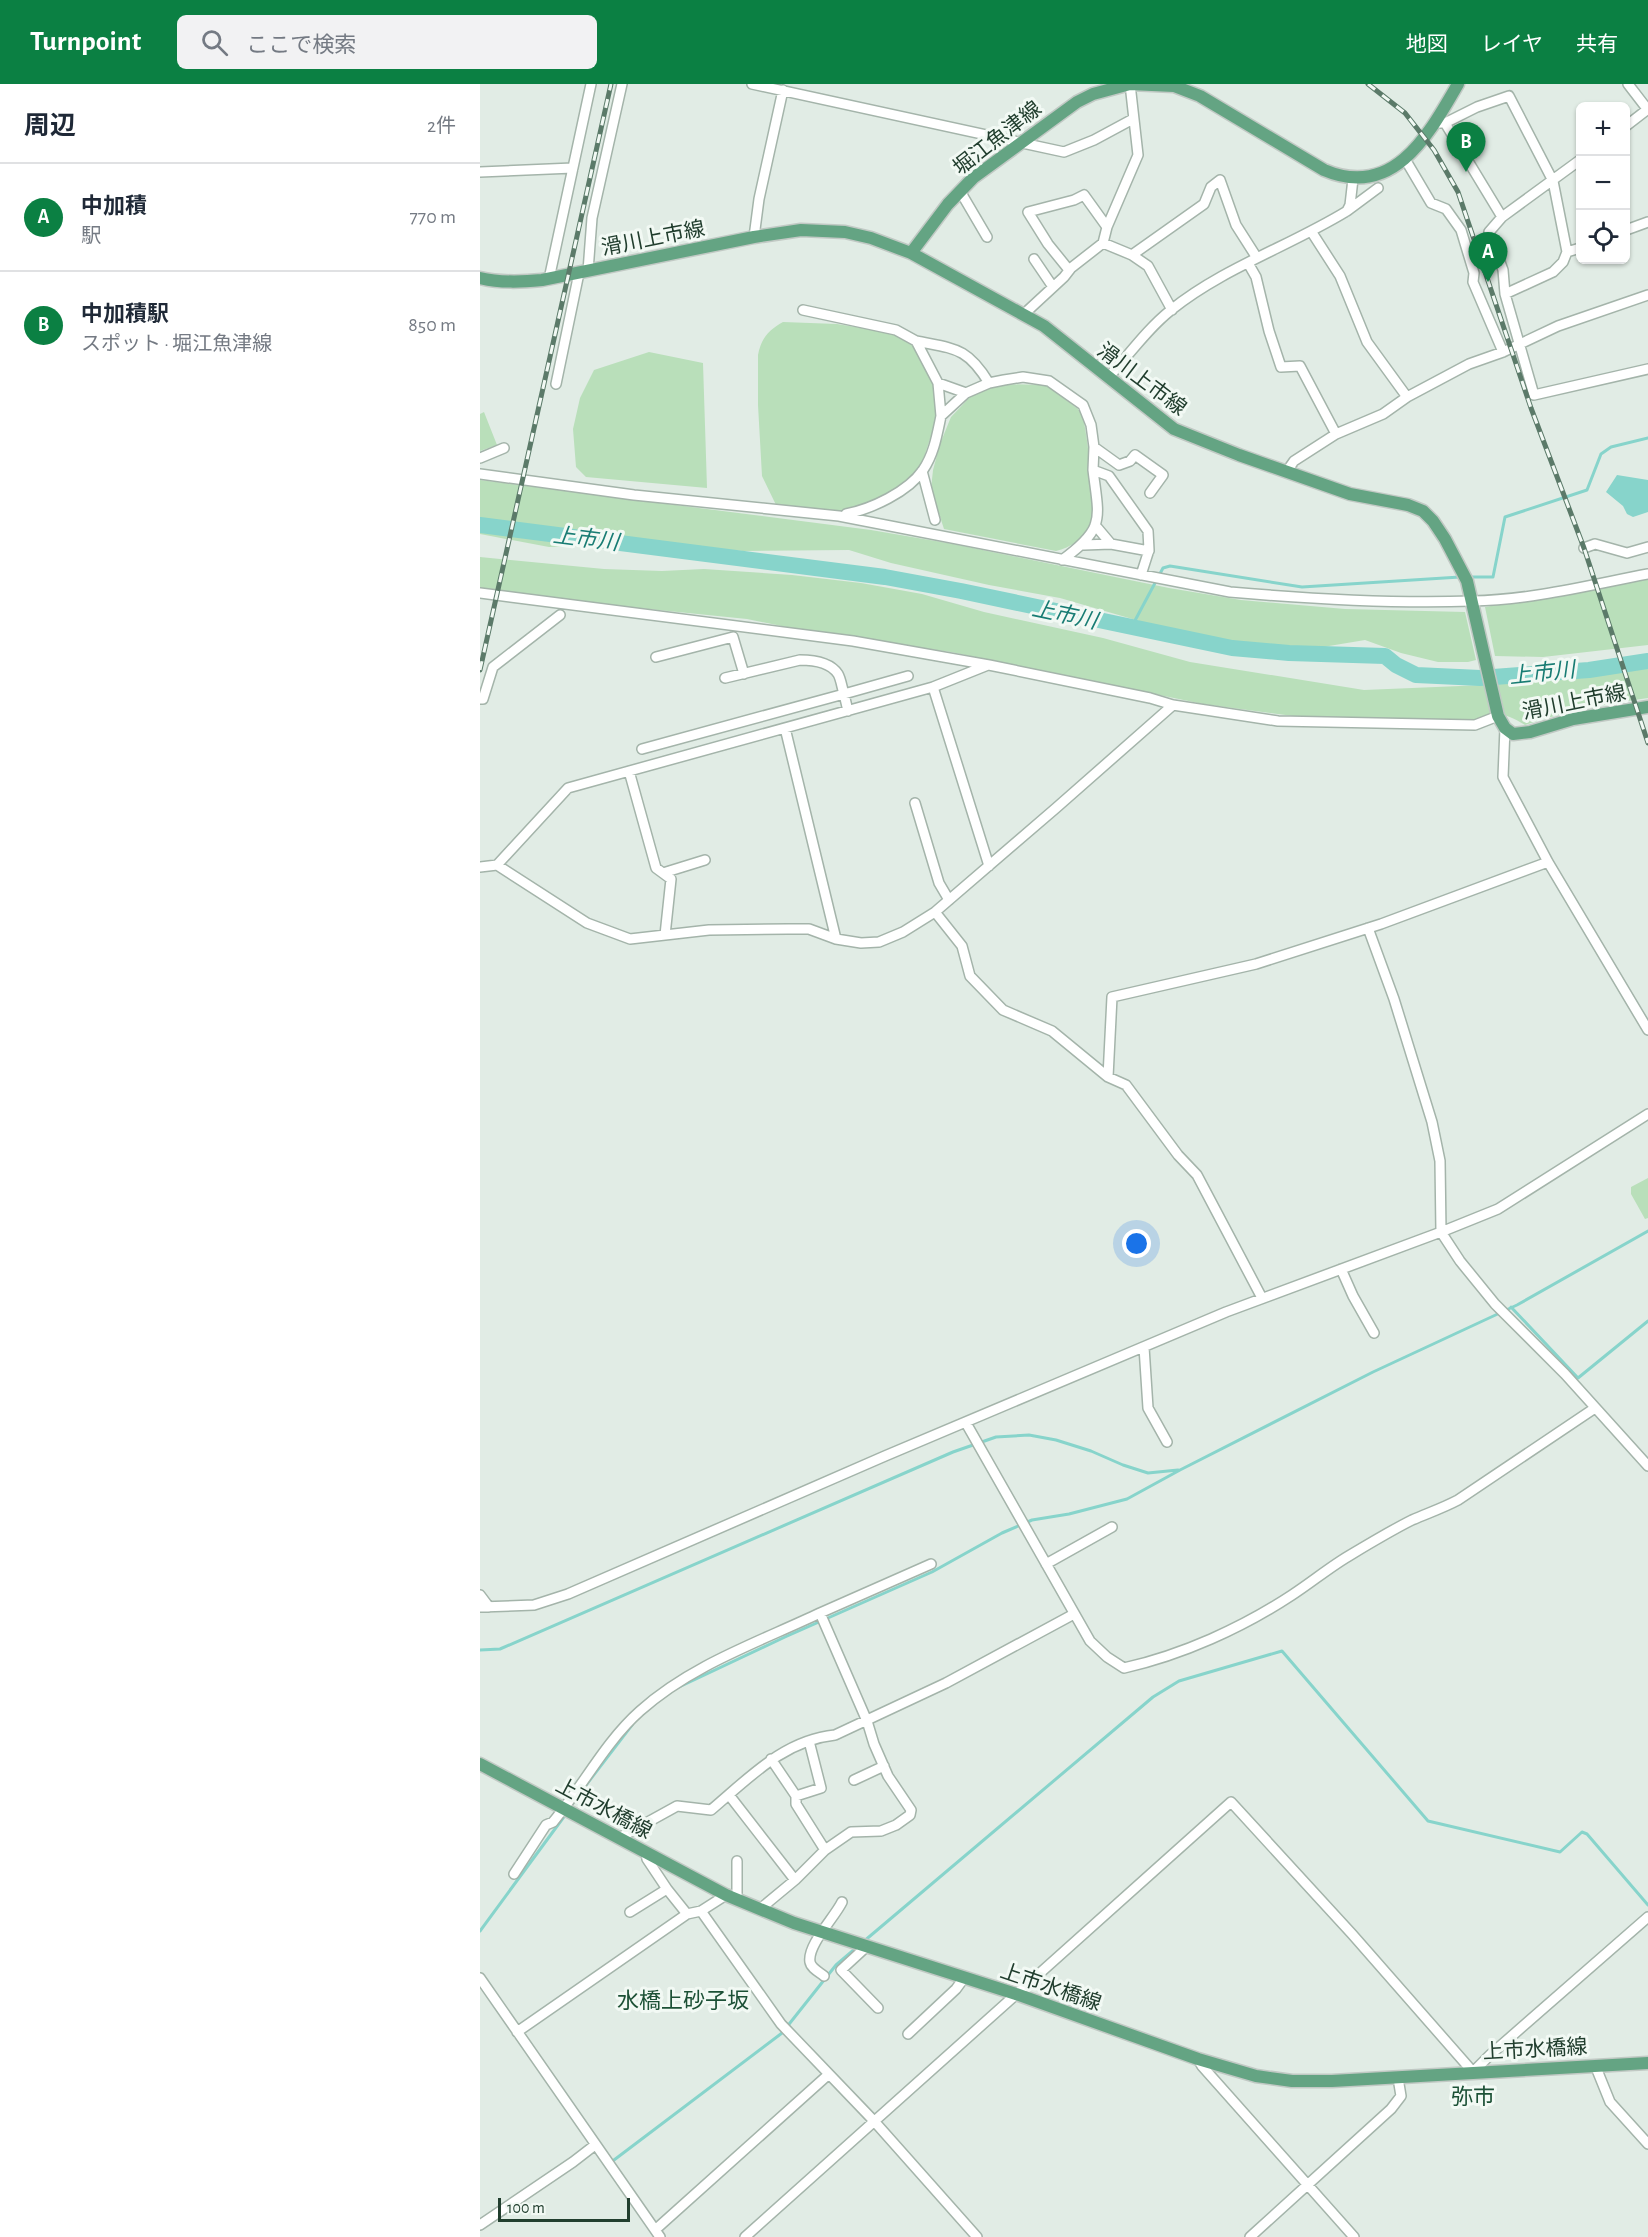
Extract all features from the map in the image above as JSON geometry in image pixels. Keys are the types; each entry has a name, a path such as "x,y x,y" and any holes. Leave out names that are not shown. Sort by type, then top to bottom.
{"main road":[{"name":"堀江魚津線","path":"911,253 960,191 1019,142 1077,102 1093,94 1130,84 1174,86 1200,96 1324,170 1353,179"},
{"path":"1353,179 1389,170 1405,159 1440,123 1458,84"},
{"name":"滑川上市線","path":"480,278 515,282 549,279 754,237 801,230 834,231 871,238 911,253 1044,326 1173,429 1211,445 1350,494 1408,505 1423,511 1433,521 1460,565 1473,602 1498,716 1504,728 1513,734 1530,732 1573,718 1648,707"},
{"name":"上市水橋線","path":"480,1764 731,1897 760,1909 866,1947 1016,1994 1198,2059 1256,2076 1292,2080 1398,2078 1648,2063"}],"street":[{"path":"549,279 591,84"},
{"path":"556,384 584,272 592,218 622,84"},
{"path":"752,84 1064,152 1094,140 1133,119"},
{"path":"1024,314 1069,270 1103,243 1107,226 1138,155 1130,84"},
{"path":"1628,84 1648,109 1630,123"},
{"path":"754,237 759,199 783,90"},
{"path":"1502,217 1440,123 1509,96 1553,181 1567,252 1563,262 1553,272 1505,294"},
{"path":"1405,159 1431,203 1446,208 1461,230 1474,273 1473,282 1503,352"},
{"path":"1576,164 1502,217 1489,232 1503,270 1505,294 1534,395 1648,369"},
{"path":"480,172 573,168"},
{"path":"1347,211 1350,205 1353,179"},
{"path":"1132,255 1204,204 1210,187 1221,180 1236,225 1252,261 1269,331 1281,368 1300,366 1336,435"},
{"path":"1108,378 1172,310 1209,285 1347,211 1378,188"},
{"path":"960,191 987,237"},
{"path":"1069,270 1048,244 1028,213 1084,195 1107,226"},
{"path":"1630,229 1648,222"},
{"path":"1311,231 1340,276 1367,342 1407,397"},
{"path":"1103,243 1132,255 1148,266 1172,310"},
{"path":"1567,252 1576,249"},
{"path":"1034,259 1053,287"},
{"path":"1287,471 1294,461 1336,435 1383,414 1407,397 1468,363 1503,352 1558,326 1648,295"},
{"path":"803,310 896,330 916,341 954,348 977,364 989,382"},
{"path":"839,516 860,512 881,503 922,471 934,446 941,416 938,383 916,341"},
{"path":"941,416 966,393 989,382 1023,377 1049,381 1083,405 1091,425 1098,513 1094,531 1084,545 1062,560"},
{"path":"938,383 966,393"},
{"path":"1094,447 1119,465 1130,461 1134,455 1163,475 1150,493"},
{"path":"480,458 504,448"},
{"path":"1093,470 1109,476 1148,531 1149,551 1141,575"},
{"path":"922,471 935,520"},
{"path":"480,474 634,495 839,516 926,531 1230,592 1329,600 1473,602 1558,592 1648,574"},
{"path":"1095,525 1111,544"},
{"path":"1084,545 1111,544 1149,551"},
{"path":"1584,548 1594,544 1627,553 1648,547"},
{"path":"480,592 854,642 989,665 1150,698 1173,705 1278,721 1475,724 1498,716"},
{"path":"480,699 483,699 493,668 560,615"},
{"path":"656,657 734,638 744,674"},
{"path":"725,678 800,660 811,660 829,666 838,674 848,711"},
{"path":"497,865 568,788 933,687 989,665"},
{"path":"642,749 908,676"},
{"path":"933,687 989,866"},
{"path":"480,867 497,865 587,923 630,939 709,930 809,929 836,939 861,943 879,942 903,932 949,900 1173,705"},
{"path":"785,728 836,939"},
{"path":"1504,728 1503,777 1548,861 1648,1030"},
{"path":"629,771 656,868 671,879 665,935"},
{"path":"915,803 939,883 949,900"},
{"path":"663,873 705,860"},
{"path":"1108,1077 1112,996 1256,964 1368,928 1548,861"},
{"path":"934,912 962,946 970,976 1003,1011 1052,1031 1108,1077 1126,1085 1178,1155 1197,1175 1262,1298"},
{"path":"1368,928 1394,999 1432,1122 1440,1161 1441,1232 1460,1261 1496,1304 1565,1374 1648,1466"},
{"path":"480,1595 484,1607 534,1605 568,1594 885,1455 1262,1298 1498,1209 1648,1114"},
{"path":"1341,1269 1374,1333"},
{"path":"1144,1347 1148,1408 1167,1442"},
{"path":"966,1423 1090,1641 1107,1657 1124,1668 1184,1650 1254,1617 1290,1596 1350,1555 1413,1520 1458,1500 1595,1408"},
{"path":"1046,1564 1112,1527"},
{"path":"514,1874 546,1825 553,1822 564,1809 609,1744 639,1712 660,1695 697,1671 931,1564"},
{"path":"760,1909 795,1880 825,1850 851,1832 881,1831 896,1825 910,1815 911,1810 884,1766 874,1744 867,1721 820,1613"},
{"path":"619,1838 677,1806 711,1810 771,1759 819,1737 835,1736 867,1721 946,1683 1074,1614"},
{"path":"796,1796 821,1788 809,1741"},
{"path":"771,1759 796,1796 796,1804 825,1850"},
{"path":"854,1780 884,1766"},
{"path":"729,1795 795,1880"},
{"path":"745,2237 1231,1802 1352,1934 1473,2072 1648,1917"},
{"path":"646,1852 647,1859 687,1914"},
{"path":"517,2032 687,1914 701,1911 731,1897 736,1861"},
{"path":"630,1912 667,1889"},
{"path":"824,1976 813,1968 810,1961 821,1932 835,1917 842,1902"},
{"path":"701,1911 781,2024 874,2121 977,2237"},
{"path":"866,1947 841,1970 878,2007"},
{"path":"480,1978 657,2233 829,2074"},
{"path":"908,2034 956,1989 964,1978"},
{"path":"1198,2059 1354,2237"},
{"path":"1595,2065 1610,2102 1648,2144"},
{"path":"1250,2237 1391,2109 1401,2096 1398,2078"},
{"path":"480,2225 595,2145"}],"green space":[{"path":"783,322 837,324 886,332 906,339 918,351 934,386 938,415 921,466 898,488 868,505 837,511 777,507 762,476 758,355 766,335"},
{"path":"649,352 703,363 707,488 586,477 576,467 573,429 580,398 594,370"},
{"path":"1001,384 1046,385 1082,412 1091,470 1094,504 1092,524 1077,542 1061,550 1056,551 944,529 931,489 940,444 951,417 973,394"},
{"path":"484,412 497,445 480,451 480,414"},
{"path":"480,480 871,530 1241,600 1345,609 1465,612 1476,660 1438,662 1401,653 1365,640 1277,658 1060,598 891,563 849,550 743,551 662,544 549,547 480,534"},
{"path":"480,557 604,569 662,571 704,569 792,575 861,583 922,594 984,612 1103,638 1190,662 1364,690 1484,685 1648,664 1648,698 1586,708 1525,725 1510,717 1497,714 1467,722 1301,717 1203,704 951,652 816,633 747,619 550,599 480,589"},
{"path":"1648,579 1648,645 1543,657 1495,656 1485,607"},
{"path":"1648,1178 1648,1218 1645,1219 1631,1194 1631,1187"}],"water":[{"path":"1617,475 1648,480 1648,512 1633,517 1627,514 1623,506 1606,492"}],"waterway":[{"path":"1470,577 1493,577 1505,517 1587,490 1601,454 1611,447 1648,438"},
{"name":"上市川","path":"480,525 885,577 1232,648 1289,653 1385,656 1396,665 1416,675 1480,678 1589,670 1648,661"},
{"path":"1131,628 1163,568 1170,566 1302,587 1460,577"},
{"path":"679,1687 932,1572 1002,1533 1032,1520 1069,1514 1127,1499 1373,1372 1517,1305 1648,1231"},
{"path":"1511,1307 1578,1378 1648,1321"},
{"path":"480,1650 500,1649 953,1452 996,1437 1029,1435 1056,1440 1148,1473 1178,1470"},
{"path":"863,1942 1153,1697 1179,1681 1282,1651 1428,1821 1560,1852 1582,1832 1587,1834 1648,1905"},
{"path":"583,1789 632,1725"},
{"path":"480,1931 566,1814"},
{"path":"614,2160 782,2033 836,1965 856,1948"}],"railway":[{"path":"480,670 611,84"},
{"path":"1368,84 1405,113 1434,150 1458,192 1531,408 1584,548 1648,743"}],"place":[{"name":"中加積駅","path":"1466,172"},
{"name":"中加積","path":"1488,282"}],"district":[{"name":"水橋上砂子坂","path":"683,2000"},
{"name":"弥市","path":"1473,2096"}]}
